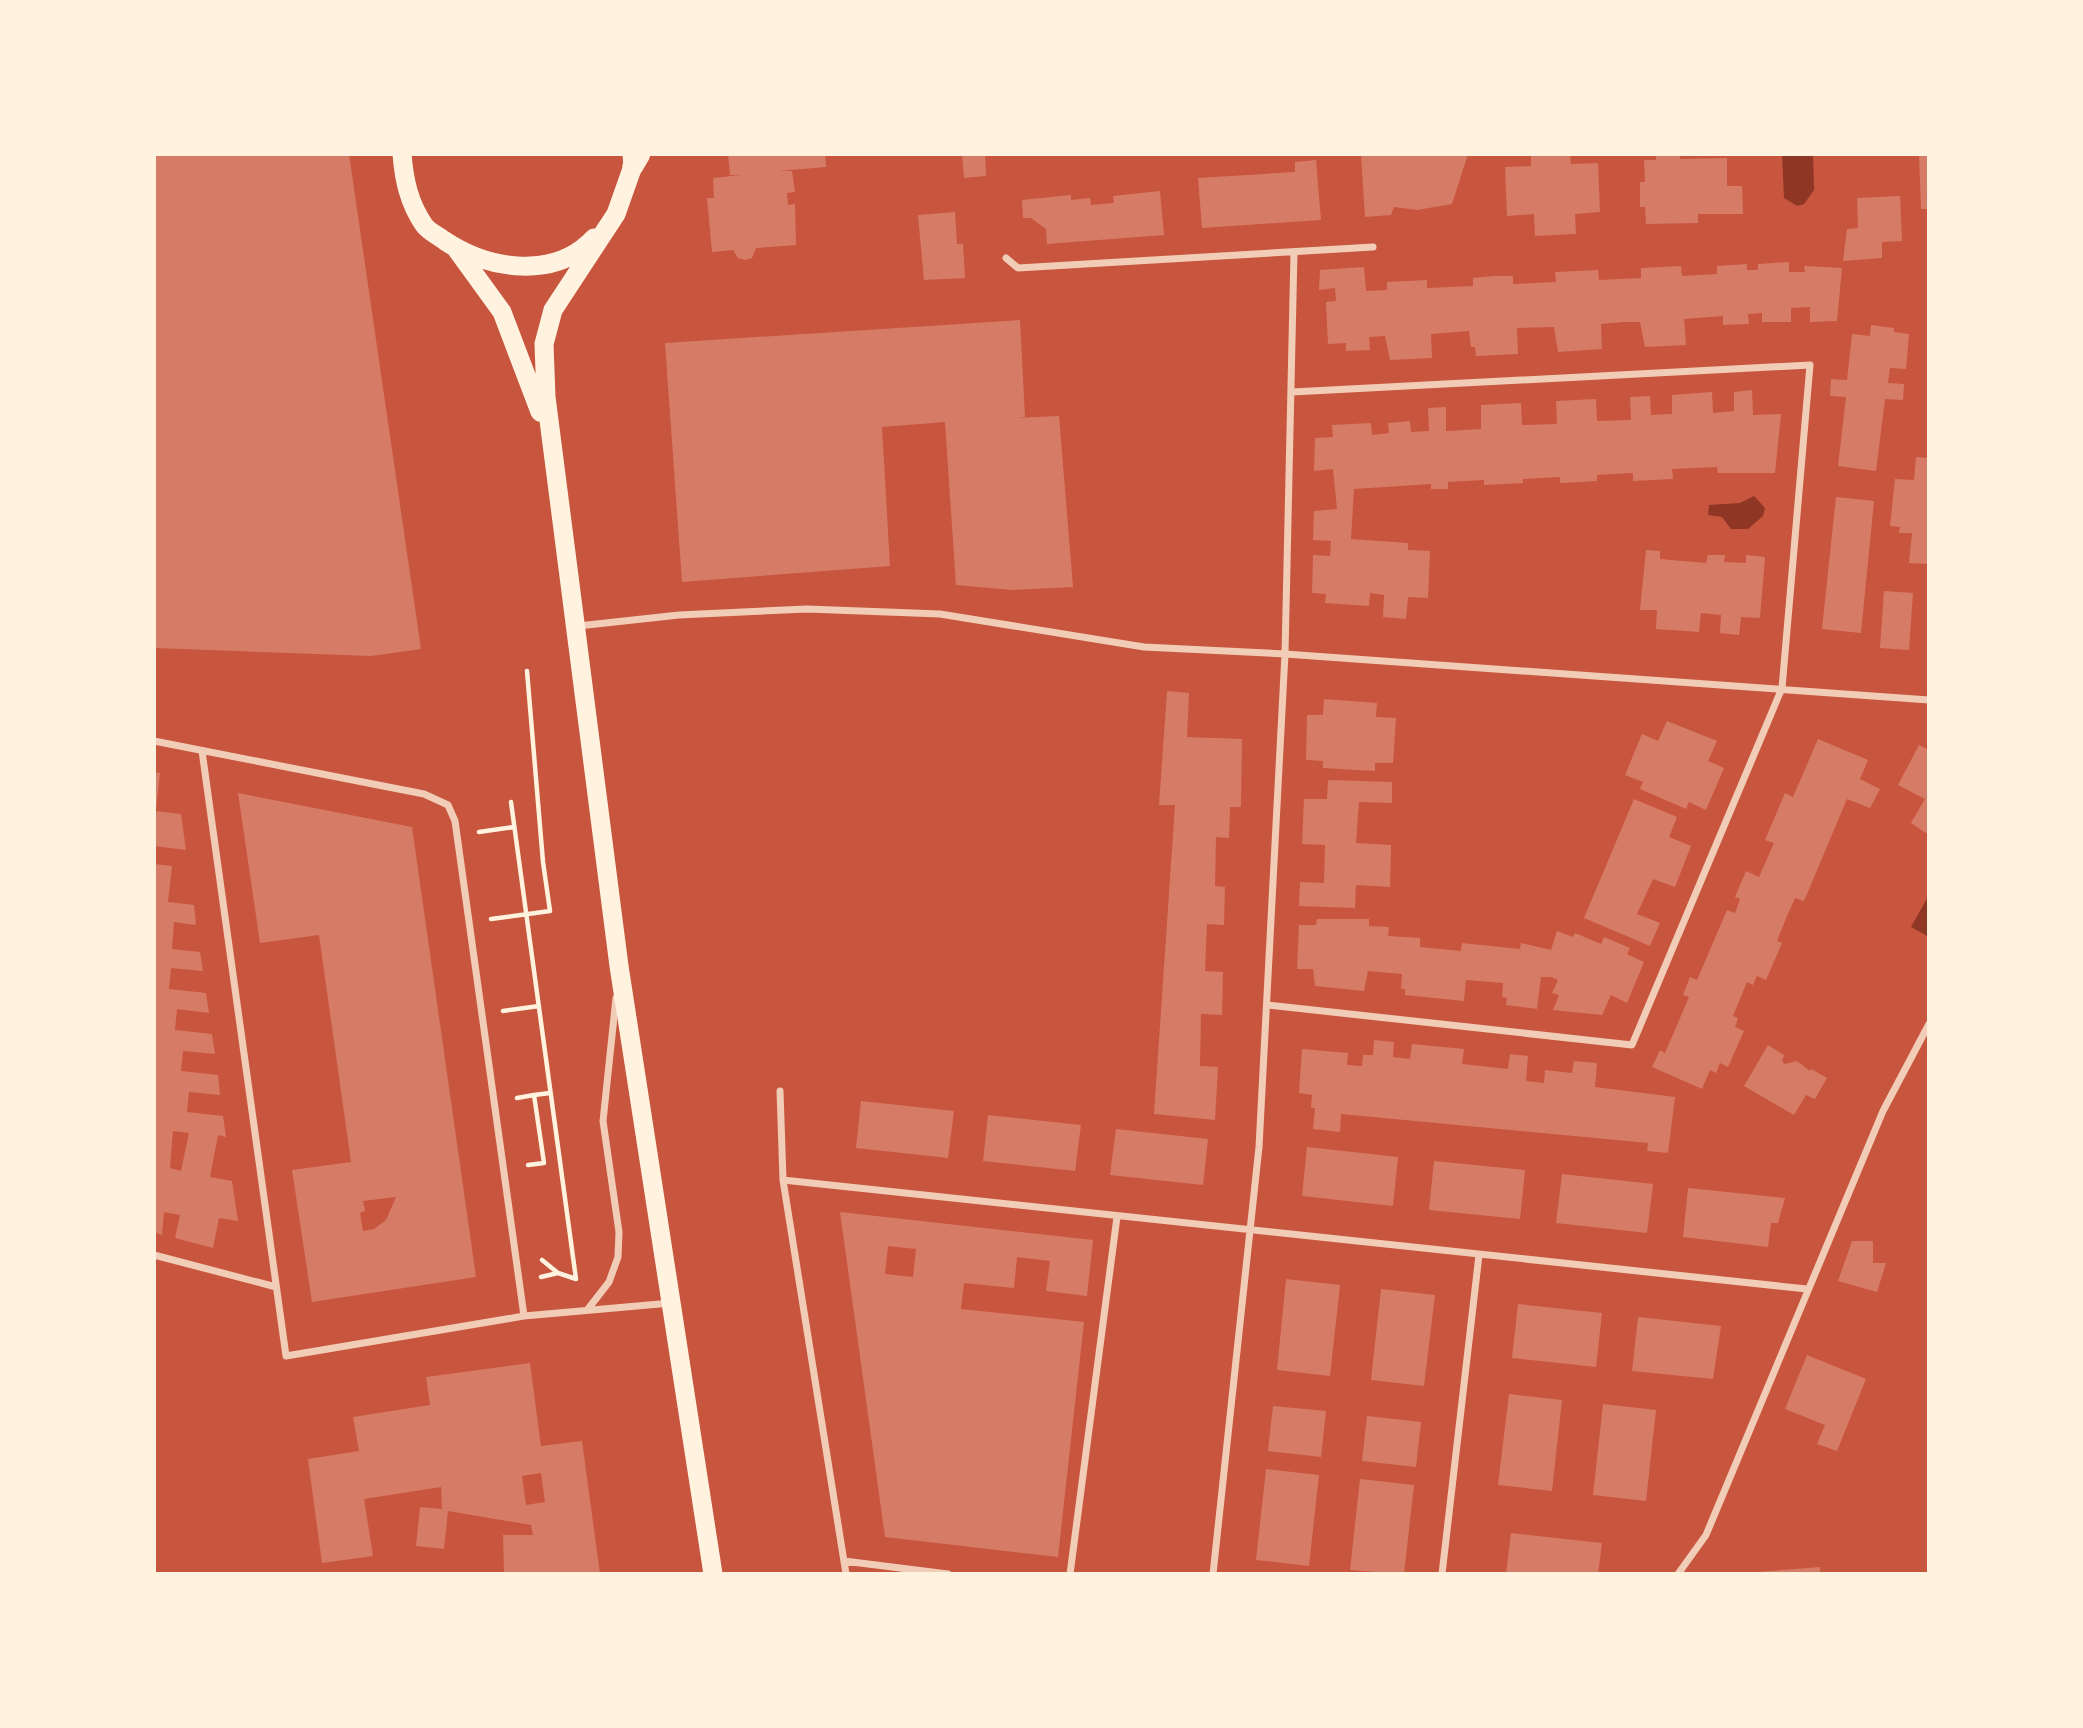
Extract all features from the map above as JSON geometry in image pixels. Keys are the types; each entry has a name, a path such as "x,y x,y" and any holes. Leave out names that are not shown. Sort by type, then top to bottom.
{"highway":[{"path":"402,154 405,186 425,227 454,247 490,264 518,268 551,263 586,247 616,215"},
{"path":"635,158 616,215 553,310 544,345 550,446 620,966 713,1574"},
{"path":"454,247 502,313 529,380 550,446"}],"street":[{"path":"1006,258 1018,268 1373,247"},
{"path":"1213,1574 1252,1232 1268,1005 1285,654 1294,252"},
{"path":"1268,1005 1632,1045 1782,688 1810,365 1292,392"},
{"path":"574,626 679,615 807,608 940,614 1144,647 1285,654 1929,700"},
{"path":"154,741 424,794 447,805 454,821 524,1316"},
{"path":"202,751 286,1356 524,1316 671,1303"},
{"path":"588,1309 609,1282 618,1257 620,1232 603,1121 620,966"},
{"path":"1678,1574 1706,1535 1883,1111 1929,1024"},
{"path":"780,1091 783,1180 846,1574"},
{"path":"783,1180 1807,1289"},
{"path":"1070,1574 1117,1217"},
{"path":"154,1255 276,1287"},
{"path":"1442,1574 1479,1255"},
{"path":"844,1561 948,1574"}],"path":[{"path":"485,907 487,920 550,911 543,862 527,671"},
{"path":"511,802 576,1279 558,1273 544,1263 539,1254"},
{"path":"474,824 477,845"},
{"path":"475,833 514,827"},
{"path":"497,999 499,1012 539,1006"},
{"path":"510,1099 550,1093"},
{"path":"522,1166 544,1163 534,1095"}],"shaded area":[{"path":"1782,154 1813,154 1814,190 1804,204 1797,206 1784,198"},
{"path":"1754,496 1765,508 1763,516 1748,529 1731,529 1722,517 1708,515 1709,505 1740,503"},
{"path":"1929,895 1929,937 1911,927"}],"building":[{"path":"154,154 349,154 421,649 371,656 154,648"},
{"path":"728,154 825,154 826,167 778,171 792,171 795,192 787,193 788,205 795,204 796,245 756,248 752,258 745,260 738,258 733,250 712,252 707,198 714,198 713,178 741,175 730,175"},
{"path":"962,154 985,154 986,176 964,178"},
{"path":"1361,154 1468,154 1452,204 1417,210 1394,207 1391,215 1365,217"},
{"path":"1531,154 1570,154 1571,164 1598,163 1600,212 1575,214 1576,234 1535,236 1534,214 1507,216 1505,167 1531,166"},
{"path":"1656,154 1680,154 1680,159 1727,158 1727,186 1742,186 1743,214 1698,214 1698,223 1646,224 1645,207 1640,207 1640,182 1645,182 1644,160 1656,160"},
{"path":"1919,154 1929,154 1929,209 1921,209"},
{"path":"1316,160 1321,220 1202,228 1198,178 1295,172 1295,162"},
{"path":"1160,191 1164,235 1047,244 1046,229 1031,218 1023,218 1022,200 1071,195 1071,200 1090,198 1091,205 1114,203 1113,196"},
{"path":"1900,196 1902,241 1882,242 1882,258 1843,261 1847,229 1858,228 1857,198"},
{"path":"955,212 957,244 963,244 965,278 924,280 918,215"},
{"path":"1789,262 1789,272 1805,272 1804,266 1842,268 1837,321 1810,322 1810,307 1791,308 1791,322 1762,322 1762,313 1748,314 1749,324 1723,325 1723,316 1684,319 1686,345 1645,347 1640,322 1623,322 1601,324 1602,349 1558,352 1554,327 1517,328 1518,354 1476,356 1475,347 1471,347 1469,331 1431,334 1432,358 1390,360 1385,336 1369,337 1370,350 1346,351 1346,343 1328,344 1326,302 1336,301 1335,288 1319,290 1320,270 1364,267 1366,291 1387,290 1387,282 1427,280 1427,288 1473,286 1473,278 1513,276 1513,284 1556,282 1555,272 1598,270 1599,280 1641,278 1641,268 1681,266 1682,276 1717,274 1717,266 1747,264 1747,270 1758,270 1758,264"},
{"path":"1020,320 1025,417 1016,418 1059,416 1073,587 1013,590 956,585 945,422 882,427 890,566 682,582 665,343"},
{"path":"1871,325 1894,328 1894,332 1909,334 1906,369 1890,368 1888,383 1904,384 1903,400 1885,399 1876,471 1838,466 1846,397 1830,396 1831,379 1847,380 1852,334 1870,336"},
{"path":"1752,390 1753,415 1781,414 1775,473 1718,473 1717,467 1672,469 1673,479 1633,481 1633,473 1597,475 1597,481 1580,482 1560,483 1560,477 1484,485 1484,480 1448,482 1448,489 1431,489 1431,484 1354,489 1351,539 1408,543 1408,550 1430,551 1428,598 1408,597 1406,619 1383,617 1384,595 1370,593 1369,606 1325,603 1326,594 1312,593 1313,555 1330,556 1331,541 1313,540 1314,511 1337,509 1333,469 1314,471 1315,438 1333,437 1332,425 1371,423 1372,435 1389,433 1388,423 1410,421 1411,432 1429,431 1428,408 1446,407 1446,431 1481,429 1481,405 1521,403 1522,425 1557,424 1556,401 1596,399 1597,421 1631,420 1630,397 1650,396 1651,415 1672,414 1672,395 1712,392 1713,413 1734,411 1734,392"},
{"path":"1916,457 1929,458 1929,564 1909,563 1912,533 1899,533 1900,527 1890,526 1895,479 1914,480"},
{"path":"1836,497 1874,501 1861,633 1822,629"},
{"path":"1646,550 1660,551 1660,559 1706,563 1708,555 1725,555 1724,562 1746,563 1746,555 1765,557 1760,618 1741,617 1739,635 1720,633 1721,615 1701,613 1699,632 1656,629 1657,610 1640,610"},
{"path":"1884,591 1913,593 1909,650 1880,648"},
{"path":"1167,691 1189,693 1187,737 1242,739 1241,807 1230,807 1229,838 1216,837 1215,886 1225,887 1224,925 1207,924 1205,971 1223,972 1222,1015 1201,1014 1200,1066 1218,1067 1215,1120 1154,1114 1175,805 1159,805"},
{"path":"1324,699 1377,703 1376,717 1396,718 1393,763 1375,763 1375,771 1323,768 1323,761 1306,760 1307,715 1323,715"},
{"path":"1667,721 1717,741 1708,761 1724,768 1706,810 1689,802 1686,809 1640,789 1643,782 1625,775 1642,734 1658,741"},
{"path":"1818,739 1868,760 1860,779 1880,789 1870,808 1847,799 1804,901 1795,898 1777,941 1782,943 1766,980 1757,976 1753,985 1747,982 1733,1016 1738,1018 1735,1027 1744,1031 1728,1067 1720,1063 1716,1073 1710,1070 1702,1089 1652,1067 1660,1050 1665,1053 1689,997 1683,995 1690,977 1697,980 1727,910 1735,913 1740,899 1735,897 1746,871 1759,877 1774,843 1765,840 1785,793 1793,797"},
{"path":"1919,745 1929,750 1929,835 1911,823 1925,799 1898,785"},
{"path":"154,772 160,773 156,810 154,810"},
{"path":"1328,780 1392,782 1392,803 1359,802 1356,843 1391,845 1390,887 1356,885 1355,908 1299,906 1300,882 1324,883 1325,845 1302,844 1304,799 1327,799"},
{"path":"238,793 412,827 476,1277 312,1302 292,1170 351,1162 319,935 260,943","holes":["396,1197 386,1220 374,1229 363,1231 360,1213 365,1211 363,1201"]},
{"path":"1634,799 1677,817 1669,837 1691,846 1675,887 1653,879 1637,914 1660,923 1650,946 1584,918"},
{"path":"154,811 181,814 186,850 154,846"},
{"path":"154,864 172,866 168,902 194,905 196,925 174,922 172,949 200,952 203,971 171,968 169,989 206,993 209,1013 177,1009 175,1030 212,1034 215,1054 183,1051 181,1071 218,1075 220,1095 189,1092 187,1112 223,1116 226,1137 218,1135 210,1177 232,1181 238,1221 219,1218 213,1248 175,1238 180,1215 164,1212 162,1235 154,1232","holes":["173,1131 189,1133 181,1171 170,1168"]},
{"path":"1317,919 1369,919 1369,926 1389,927 1388,936 1420,938 1420,947 1461,951 1462,943 1520,949 1521,943 1551,950 1557,931 1573,937 1575,933 1601,944 1604,937 1630,948 1627,954 1644,962 1627,1003 1611,995 1602,1015 1553,1010 1559,995 1552,993 1558,980 1551,977 1541,977 1537,1009 1506,1005 1507,998 1502,997 1503,983 1466,980 1464,1001 1405,995 1405,989 1401,989 1402,974 1368,971 1364,991 1315,986 1313,969 1297,969 1299,925 1316,925"},
{"path":"1374,1040 1394,1042 1393,1057 1410,1059 1412,1044 1464,1049 1462,1064 1508,1069 1510,1054 1528,1056 1526,1081 1544,1083 1545,1070 1572,1073 1574,1061 1597,1063 1595,1087 1675,1097 1668,1153 1647,1151 1648,1143 1341,1114 1340,1132 1313,1129 1315,1108 1311,1108 1312,1095 1299,1093 1302,1049 1348,1053 1347,1065 1362,1066 1363,1055 1373,1055"},
{"path":"1768,1045 1784,1055 1782,1061 1785,1064 1797,1061 1810,1071 1811,1069 1827,1078 1815,1099 1806,1095 1794,1115 1744,1086"},
{"path":"861,1101 954,1111 948,1158 856,1148"},
{"path":"988,1115 1081,1125 1075,1171 983,1161"},
{"path":"1116,1129 1208,1139 1203,1185 1110,1175"},
{"path":"1307,1147 1398,1157 1393,1206 1302,1196"},
{"path":"1434,1161 1525,1170 1520,1219 1429,1210"},
{"path":"1562,1174 1653,1184 1647,1233 1556,1223"},
{"path":"1688,1188 1785,1198 1778,1223 1771,1223 1768,1247 1683,1237"},
{"path":"840,1212 1093,1240 1087,1296 1046,1291 1050,1261 1017,1257 1014,1288 964,1283 961,1309 1084,1322 1058,1557 885,1537","holes":["888,1246 916,1249 913,1277 885,1274"]},
{"path":"1852,1241 1873,1241 1873,1263 1886,1263 1877,1292 1838,1281"},
{"path":"1286,1279 1340,1285 1330,1376 1277,1370"},
{"path":"1381,1289 1435,1295 1424,1386 1371,1380"},
{"path":"1518,1304 1602,1313 1596,1367 1512,1358"},
{"path":"1638,1317 1721,1326 1713,1379 1632,1371"},
{"path":"1807,1355 1866,1379 1837,1451 1817,1444 1825,1425 1785,1409"},
{"path":"530,1363 541,1446 582,1441 600,1574 504,1574 503,1535 533,1535 531,1525 448,1511 444,1549 416,1546 420,1507 442,1509 441,1487 364,1499 373,1556 322,1563 308,1459 359,1451 353,1417 430,1405 426,1377","holes":["541,1473 545,1502 526,1505 522,1476"]},
{"path":"1509,1394 1562,1400 1552,1491 1498,1485"},
{"path":"1603,1404 1656,1410 1646,1501 1593,1495"},
{"path":"1273,1406 1326,1411 1321,1457 1268,1451"},
{"path":"1367,1416 1421,1422 1416,1467 1362,1461"},
{"path":"1266,1469 1319,1475 1309,1566 1256,1560"},
{"path":"1360,1479 1414,1485 1404,1574 1350,1570"},
{"path":"1511,1533 1602,1543 1598,1574 1506,1574"},
{"path":"1820,1567 1820,1574 1757,1574 1757,1572"}]}
